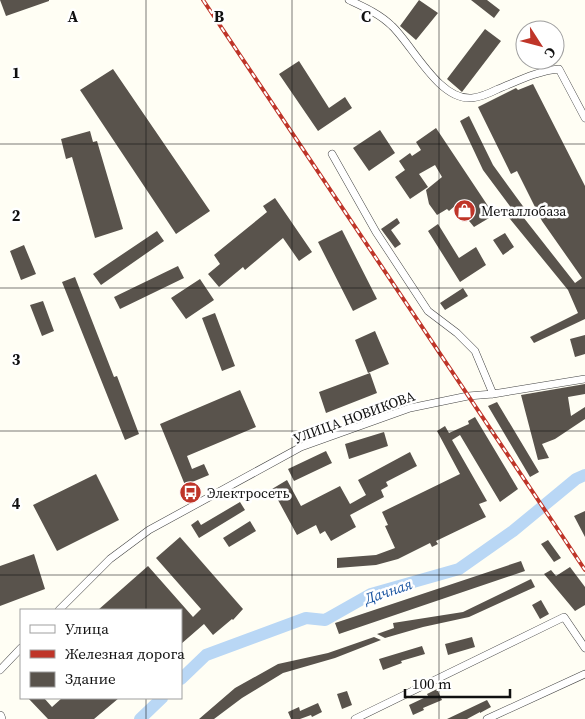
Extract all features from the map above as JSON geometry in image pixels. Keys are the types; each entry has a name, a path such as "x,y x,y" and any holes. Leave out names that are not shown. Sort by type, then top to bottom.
{"street":[{"path":"350,0 374,12 392,26 443,87 454,94 473,98 542,71 560,69 585,118"},
{"path":"332,154 376,232 428,311 457,333 474,351 493,394"},
{"name":"УЛИЦА НОВИКОВА","path":"60,609 110,559 149,530 301,447 410,408 468,396 493,394 585,379"},
{"path":"355,719 564,616 585,648"},
{"path":"0,670 20,649"},
{"path":"487,719 585,674"}],"building":[{"path":"0,0 49,0 49,1 6,16"},
{"path":"419,0 438,13 416,40 400,26"},
{"path":"471,0 487,0 500,10 494,18"},
{"path":"485,29 501,41 462,92 447,79"},
{"path":"299,61 329,108 345,97 352,108 318,131 279,74"},
{"path":"113,69 210,211 176,234 80,90"},
{"path":"533,84 585,186 585,319 534,343 530,337 578,313 568,290 506,214 512,209 483,170 460,121 469,116 493,165 525,209 520,213 575,283 582,278 542,221 517,171 511,174 478,107 516,88 518,90"},
{"path":"436,128 494,215 474,227 456,205 449,211 447,209 437,215 429,204 426,190 442,177 435,165 419,174 428,187 410,199 395,177 405,170 399,161 410,153 412,156 421,150 416,142"},
{"path":"380,130 395,153 369,171 353,148"},
{"path":"90,131 93,142 97,141 123,229 95,238 72,157 66,159 61,139"},
{"path":"275,198 312,252 299,261 283,238 245,270 243,267 219,287 208,274 220,264 214,255 267,212 263,206"},
{"path":"397,218 400,223 391,230 401,244 395,248 381,229"},
{"path":"438,224 459,258 476,247 486,265 460,282 428,231"},
{"path":"342,230 377,299 353,311 318,242"},
{"path":"157,231 164,241 101,285 93,274"},
{"path":"505,233 514,247 503,255 493,240"},
{"path":"24,245 36,274 21,280 10,251"},
{"path":"178,266 184,278 120,309 114,297"},
{"path":"75,277 114,377 117,376 139,434 125,440 62,282"},
{"path":"200,279 214,300 186,319 171,298"},
{"path":"463,288 468,296 445,310 440,303"},
{"path":"43,301 54,331 42,336 30,305"},
{"path":"215,313 235,366 222,371 202,318"},
{"path":"375,331 389,364 368,373 355,340"},
{"path":"585,335 585,354 575,357 570,339"},
{"path":"370,373 377,393 326,413 319,392"},
{"path":"585,384 585,394 568,397 571,416 585,407 585,419 555,439 542,444 549,458 538,460 521,395"},
{"path":"240,390 256,427 187,456 192,469 204,464 209,475 185,485 160,424"},
{"path":"497,402 539,472 530,477 488,406"},
{"path":"475,417 518,489 500,502 460,435 452,440 487,501 479,504 486,517 436,541 438,544 432,547 430,543 398,559 376,565 337,568 337,558 376,555 395,548 385,526 388,525 382,512 460,474 437,431 445,426 449,433 469,424 468,421"},
{"path":"384,432 388,446 349,459 345,444"},
{"path":"326,451 332,463 294,481 288,469"},
{"path":"410,452 417,466 386,482 388,486 381,490 384,497 350,515 356,527 331,541 325,531 320,534 316,525 297,535 272,489 287,480 301,506 340,486 350,504 366,495 358,480"},
{"path":"96,474 119,520 57,551 33,505"},
{"path":"240,502 245,510 199,538 191,525 198,520 201,525"},
{"path":"585,511 585,537 574,516"},
{"path":"250,521 256,531 229,547 223,538"},
{"path":"180,537 243,609 233,620 213,635 204,624 182,643 182,609 99,609 148,566 193,617 201,609 156,558"},
{"path":"548,540 561,558 554,562 541,544"},
{"path":"34,554 45,589 0,606 0,566"},
{"path":"521,561 525,571 339,634 335,623"},
{"path":"570,567 585,587 585,605 575,611 544,574 551,570 556,576"},
{"path":"531,579 535,587 469,617 385,638 377,634 394,628 393,623 463,612"},
{"path":"541,600 549,614 540,619 532,605"},
{"path":"374,637 381,640 335,658 283,673 242,698 214,719 199,719 235,688 278,664 328,653"},
{"path":"472,637 475,647 448,655 445,644"},
{"path":"422,646 425,654 401,661 402,663 383,670 379,659"},
{"path":"437,689 442,700 423,708 424,710 413,715 409,705 428,696 427,694"},
{"path":"347,691 352,705 342,709 337,694"},
{"path":"29,699 45,699 52,707 61,699 118,699 94,719 48,719"},
{"path":"487,700 491,707 480,713 467,719 447,719"},
{"path":"318,703 322,712 312,717 311,715 300,719 291,719 288,712 299,707 300,711"}],"waterway":[{"name":"Дачная","path":"182,678 206,655 306,618 325,620 371,594 459,569 513,531 576,479 585,475"},
{"name":"Дачная","path":"140,719 161,699"}],"railway":[{"path":"203,0 585,570"}],"place":[{"name":"Металлобаза","path":"465,211"},
{"name":"Электросеть","path":"191,493"}]}
